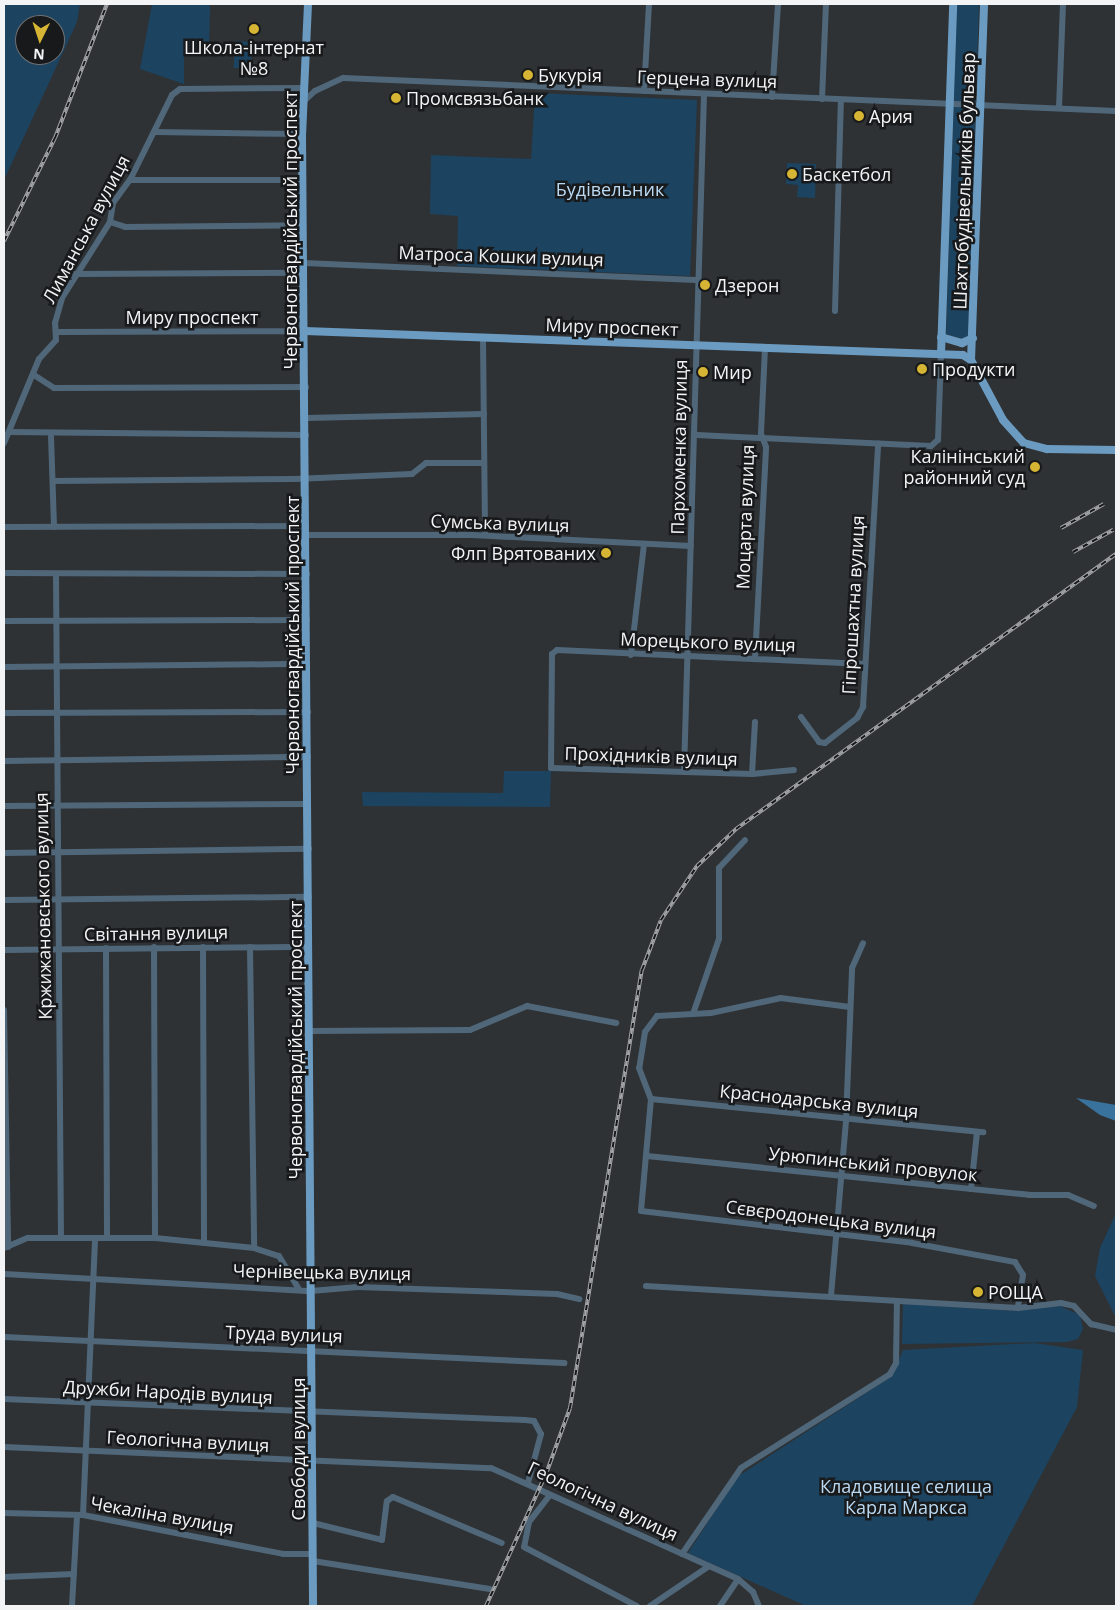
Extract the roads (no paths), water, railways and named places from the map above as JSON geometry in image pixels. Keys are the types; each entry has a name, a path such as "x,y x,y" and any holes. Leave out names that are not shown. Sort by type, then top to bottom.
{"main road":[{"name":"Червоногвардійський проспект","path":"308,4 302,134 302,180 306,387 311,1291"},
{"name":"Шахтобудівельників бульвар","path":"941,354 953,4"},
{"name":"Шахтобудівельників бульвар","path":"972,360 984,4"},
{"name":"Миру проспект","path":"305,331 941,354 972,360"},
{"path":"942,336 962,343 973,338"},
{"path":"972,360 1004,420 1024,443 1047,449 1116,450"},
{"name":"Свободи вулиця","path":"311,1291 313,1349 311,1414 313,1606"}],"street":[{"path":"644,91 649,4"},
{"path":"772,97 778,4"},
{"path":"822,99 826,4"},
{"path":"1060,108 1063,4"},
{"name":"Герцена вулиця","path":"304,102 315,91 344,78 1116,111"},
{"name":"Лиманська вулиця","path":"4,443 34,375 58,332 57,313 76,274 110,222 113,203 130,180 172,95 180,89 304,88"},
{"name":"Пархоменка вулиця","path":"684,772 696,435 694,346 704,94"},
{"path":"835,311 841,100"},
{"path":"155,132 302,134"},
{"path":"130,180 302,180"},
{"path":"110,222 125,227 303,225"},
{"name":"Матроса Кошки вулиця","path":"304,263 696,280"},
{"path":"76,274 304,273"},
{"name":"Миру проспект","path":"58,332 305,331"},
{"path":"483,338 485,535"},
{"name":"Моцарта вулиця","path":"755,659 764,438 765,348"},
{"path":"696,435 936,444 941,354"},
{"path":"34,375 54,388 306,387"},
{"path":"306,418 484,414"},
{"path":"9,432 51,436 306,435"},
{"path":"51,436 54,527"},
{"name":"Гіпрошахтна вулиця","path":"801,717 823,744 857,718 863,707 878,443"},
{"path":"53,481 412,474 426,463 484,463"},
{"name":"Сумська вулиця","path":"4,527 485,535 692,546"},
{"path":"631,655 644,544"},
{"path":"4,573 307,574"},
{"name":"Кржижановського вулиця","path":"56,574 54,622 61,1238"},
{"path":"4,622 307,620"},
{"name":"Морецького вулиця","path":"552,654 557,650 631,655 865,664"},
{"name":"Прохідників вулиця","path":"552,654 551,767 752,774 755,722"},
{"path":"4,667 307,664"},
{"path":"4,713 308,712"},
{"path":"4,761 308,757"},
{"path":"752,774 794,770"},
{"path":"4,806 308,804"},
{"path":"693,1014 719,939 719,868 745,840"},
{"path":"4,853 309,849"},
{"path":"4,900 309,897"},
{"path":"831,1296 834,1236 846,1120 852,968 863,943"},
{"path":"154,947 154,1238"},
{"name":"Світання вулиця","path":"4,950 154,947 309,947"},
{"path":"203,947 204,1243"},
{"path":"250,947 254,1248"},
{"path":"106,948 107,1238"},
{"path":"647,1156 652,1099 639,1068 646,1032 657,1016 693,1014 781,998 850,1007"},
{"path":"310,1031 470,1030 527,1006 616,1022"},
{"path":"4,1010 6,1248"},
{"name":"Краснодарська вулиця","path":"652,1099 980,1132 971,1188"},
{"name":"Урюпинський провулок","path":"647,1156 840,1176 1068,1195 1094,1206"},
{"name":"Сєвєродонецька вулиця","path":"647,1156 642,1212 955,1249 1015,1262 1023,1275 1018,1308"},
{"path":"72,1606 90,1404 97,1278 95,1238"},
{"path":"6,1248 20,1239 154,1238 254,1248 280,1256 299,1289"},
{"name":"Чернівецька вулиця","path":"4,1274 311,1291 391,1287 579,1299"},
{"path":"646,1286 1018,1308 1070,1304 1090,1324 1116,1330"},
{"path":"682,1554 741,1468 890,1374 896,1363 897,1301"},
{"name":"Труда вулиця","path":"4,1337 93,1342 313,1349 564,1363"},
{"name":"Дружби Народів вулиця","path":"4,1399 311,1414 534,1421 541,1434 528,1483"},
{"name":"Геологічна вулиця","path":"4,1446 312,1462 474,1465 528,1483 550,1495 738,1578"},
{"path":"550,1495 529,1522 524,1547 637,1606"},
{"path":"313,1523 382,1540 387,1501 393,1497 502,1543"},
{"name":"Чекаліна вулиця","path":"4,1513 80,1516 283,1554 313,1557 490,1589"},
{"path":"650,1606 709,1566"},
{"path":"4,1577 74,1574"},
{"path":"720,1606 738,1578 753,1592 759,1606"}],"railway":[{"path":"4,241 55,138 107,4"},
{"path":"1061,528 1104,504"},
{"path":"1073,552 1113,530"},
{"path":"486,1606 546,1474 570,1408 642,970 661,920 697,866 736,829 1116,554"}],"place":[{"name":"Школа-інтернат №8","path":"254,29"},
{"name":"Букурія","path":"528,75"},
{"name":"Промсвязьбанк","path":"396,98"},
{"name":"Ария","path":"859,116"},
{"name":"Баскетбол","path":"792,174"},
{"name":"Дзерон","path":"705,285"},
{"name":"Продукти","path":"922,369"},
{"name":"Мир","path":"703,372"},
{"name":"Калінінський районний суд","path":"1035,467"},
{"name":"Флп Врятованих","path":"606,553"},
{"name":"РОЩА","path":"978,1292"}],"park label":[{"name":"Будівельник","path":"610,189"},
{"name":"Кладовище селища Карла Маркса","path":"906,1497"}]}
